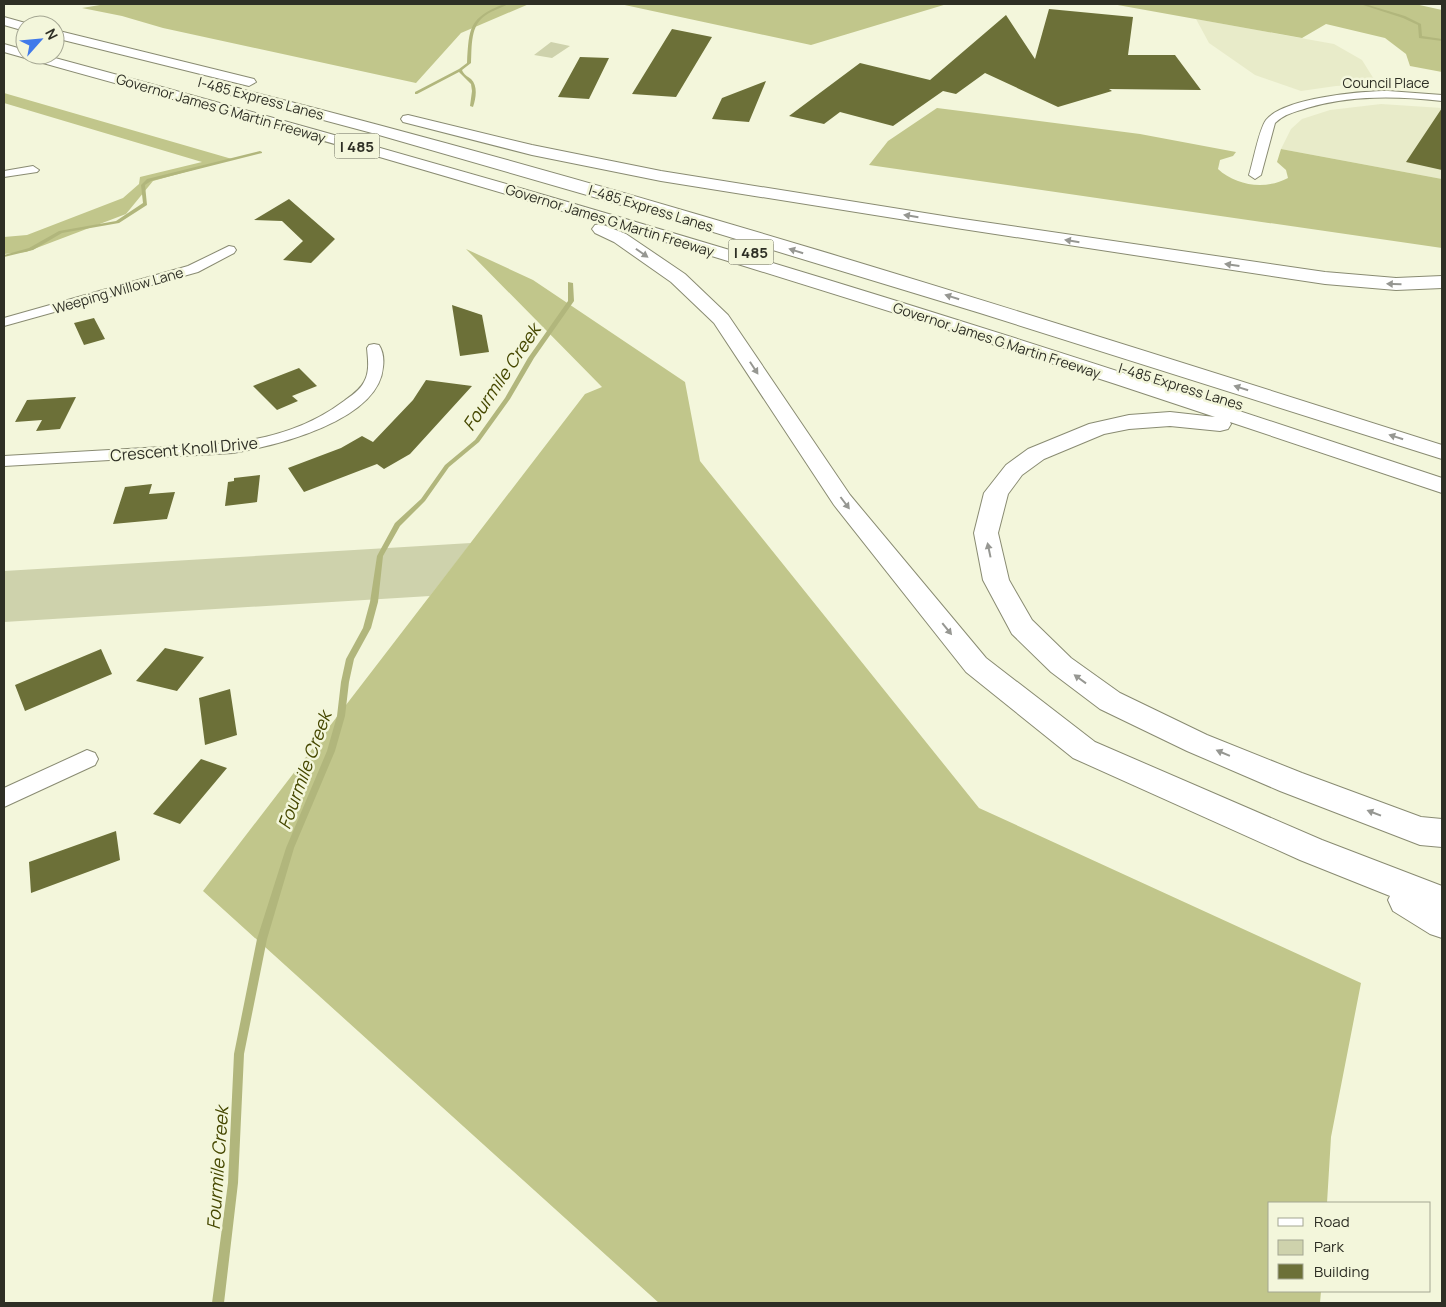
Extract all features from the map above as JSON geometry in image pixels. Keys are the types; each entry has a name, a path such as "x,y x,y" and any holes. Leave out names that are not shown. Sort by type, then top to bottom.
{"highway":[{"name":"Governor James G Martin Freeway","path":"65,36 264,86 809,240 1442,435"},
{"name":"I-485 Express Lanes","path":"65,47 344,120 505,165 1019,317 1442,452"},
{"name":"I-485 Express Lanes","path":"65,56 197,90 631,215 1442,468"},
{"name":"Governor James G Martin Freeway","path":"65,65 188,97 486,183 794,275 1367,460 1442,486"},
{"path":"361,113 398,117 532,150 661,176 799,199 1325,278 1396,284 1442,282"},
{"path":"486,183 573,217 620,238 678,278 721,319 842,500 976,665 1084,750 1311,850 1442,901"},
{"path":"1367,460 1259,431 1210,423 1170,419 1130,422 1097,429 1071,439 1036,454 1014,470 996,493 986,532 996,580 1022,627 1061,665 1110,701 1198,743 1291,782 1420,831 1442,833"},
{"path":"1311,850 1418,906 1442,923"}],"street":[{"name":"Council Place","path":"1255,175 1270,122 1275,116 1287,111 1319,100 1359,95 1442,98"},
{"path":"4,174 32,170"},
{"name":"Weeping Willow Lane","path":"4,322 193,268 229,250"},
{"name":"Crescent Knoll Drive","path":"4,461 233,448 279,439 328,419 363,394 373,379 376,362 374,348"},
{"path":"4,798 88,759"}],"shaded area":[{"path":"1196,19 1334,44 1362,60 1377,84 1336,86 1301,91 1255,75 1209,43"},
{"path":"1381,104 1442,108 1442,179 1281,149 1291,129 1302,119 1330,110"}],"green space":[{"path":"106,4 529,4 461,33 416,83 163,28 122,16 82,8"},
{"path":"620,4 947,4 811,45"},
{"path":"1112,4 1415,4 1442,10 1442,72 1410,66 1406,54 1385,38 1326,24 1302,38"},
{"path":"551,42 570,46 552,58 534,55"},
{"path":"4,93 232,159 153,181 126,214 26,252 4,254 4,237 27,235 123,198 139,184 140,177 202,162 4,103"},
{"path":"937,108 1140,134 1236,152 1233,156 1220,160 1218,169 1233,179 1251,184 1270,184 1288,178 1286,170 1277,162 1281,149 1442,179 1442,248 869,165 888,141"},
{"path":"466,249 533,280 685,382 700,461 979,808 1361,983 1331,1137 1327,1202 1268,1202 1268,1292 1321,1292 1320,1303 659,1303 203,891 585,394 602,387"},
{"path":"471,543 430,596 4,622 4,571"}],"building":[{"path":"1049,9 1133,17 1128,55 1175,55 1201,90 1109,89 1112,91 1058,107 985,73 956,94 943,91 893,126 840,112 824,124 789,116 860,63 930,80 1006,15 1035,59"},
{"path":"672,29 712,37 676,97 632,94"},
{"path":"580,57 609,58 589,99 558,97"},
{"path":"766,81 749,122 712,119 722,98"},
{"path":"1442,108 1442,170 1406,162"},
{"path":"289,199 335,239 311,263 283,260 303,241 282,221 254,220"},
{"path":"452,305 482,315 489,352 460,356"},
{"path":"94,318 105,339 84,345 74,323"},
{"path":"299,368 317,386 292,396 298,401 277,410 253,386"},
{"path":"426,380 472,386 410,454 384,469 377,464 304,492 288,468 341,448 362,436 373,442 413,400"},
{"path":"76,397 60,429 36,431 42,420 15,422 27,400"},
{"path":"260,475 257,502 225,506 228,482 234,481 234,478"},
{"path":"152,484 149,494 175,492 167,519 113,524 125,487"},
{"path":"165,648 204,657 177,691 136,681"},
{"path":"101,649 112,674 25,711 15,685"},
{"path":"230,689 237,735 205,745 199,698"},
{"path":"201,759 227,768 180,824 153,814"},
{"path":"116,831 120,860 31,893 29,862"}],"waterway":[{"name":"Fourmile Creek","path":"460,70 469,63 470,40 474,24 485,14 506,4"},
{"path":"1362,4 1404,17 1420,25 1420,37 1442,40"},
{"path":"416,93 460,70"},
{"name":"Fourmile Creek","path":"460,70 462,75 473,84 472,106"},
{"path":"4,256 31,249 61,232 117,222 145,204 143,185 149,180 260,152"},
{"name":"Fourmile Creek","path":"218,1303 233,1183 239,1054 262,939 290,848 331,751 341,716 350,659 367,628 374,602 380,556 397,525 423,500 447,466 477,441 508,398 531,358 571,301 570,283"}]}
